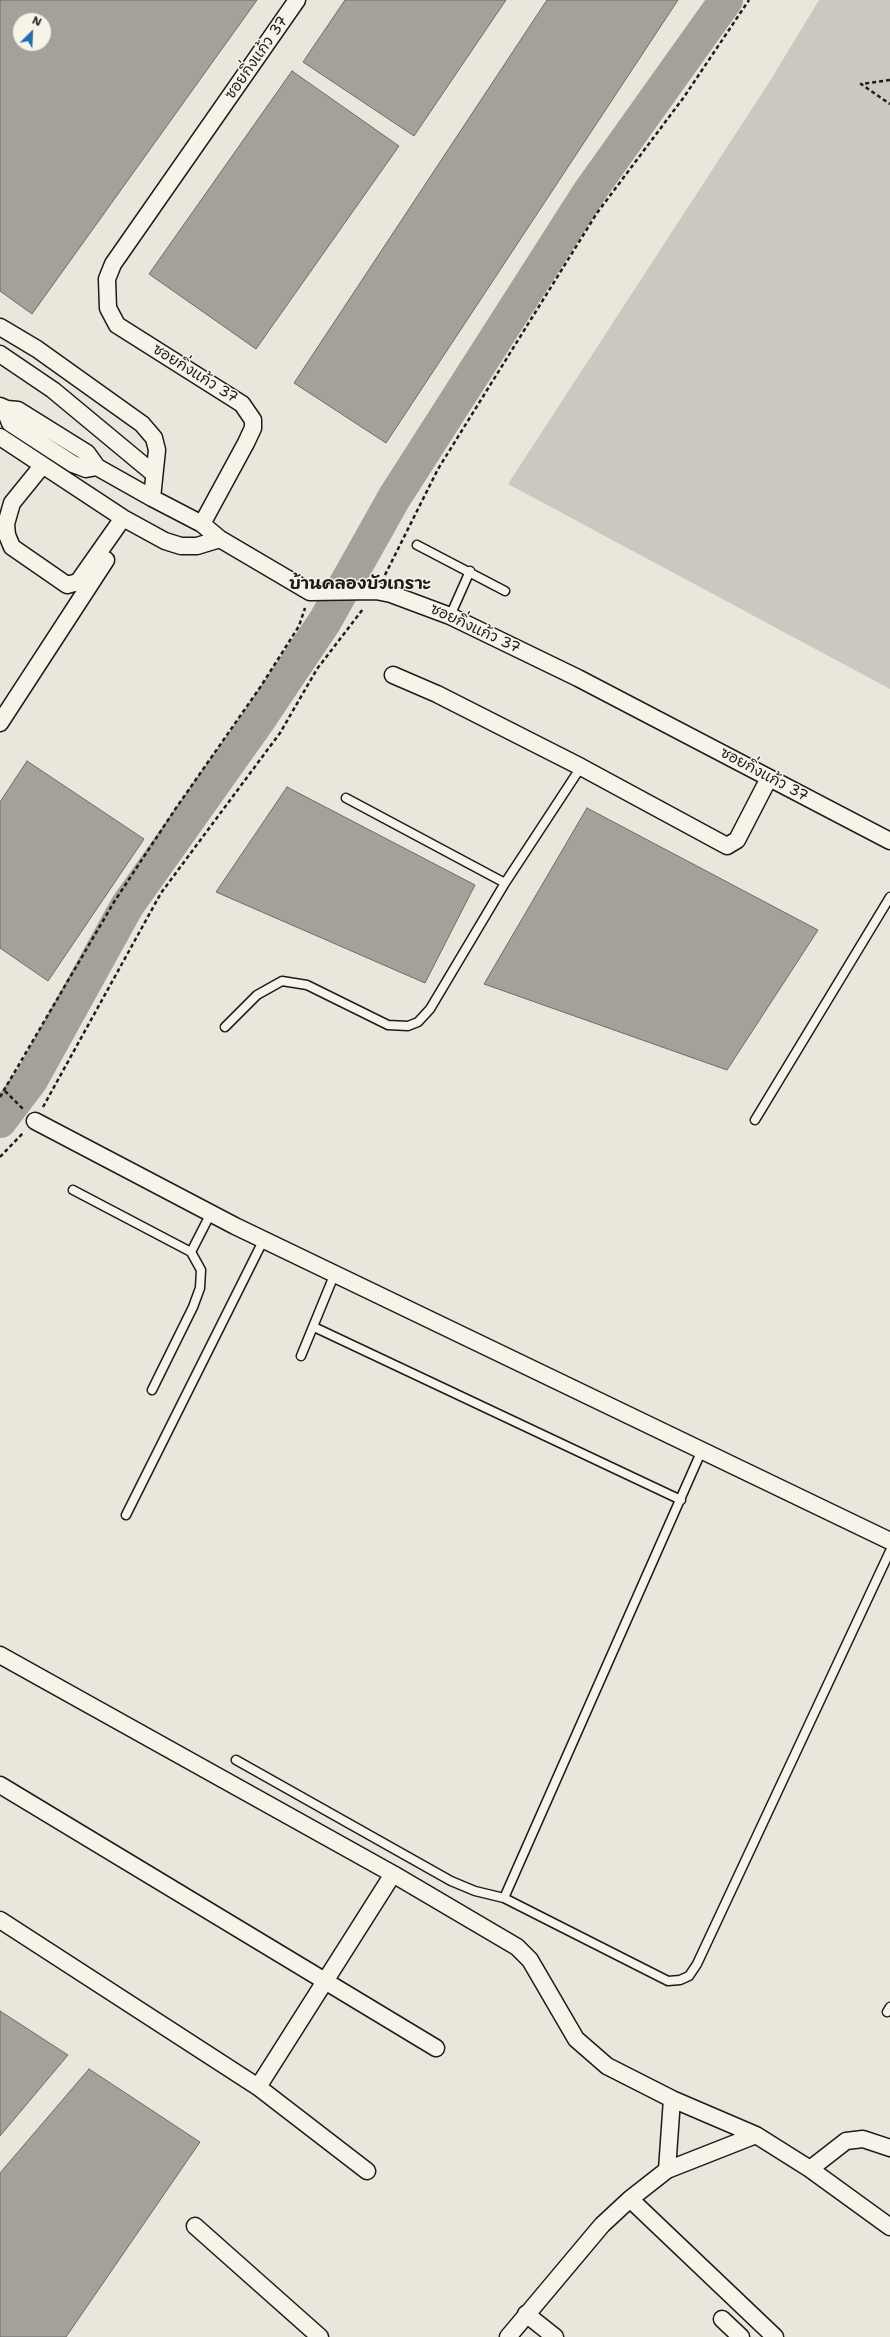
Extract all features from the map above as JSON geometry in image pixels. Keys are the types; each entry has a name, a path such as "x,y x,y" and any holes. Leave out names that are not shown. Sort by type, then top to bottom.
{"street":[{"name":"ซอยกิ่งแก้ว 37","path":"202,524 246,443 253,428 252,420 242,404 117,325 108,308 107,279 113,264 297,0"},
{"path":"0,327 37,349 142,424 154,438 157,450 153,473 152,498"},
{"path":"22,368 37,349"},
{"path":"0,354 53,390 153,473"},
{"path":"53,390 68,371"},
{"path":"2,407 10,423 73,464 86,469 97,467"},
{"path":"2,407 18,410 87,453 97,467 202,524 220,539 310,592"},
{"path":"0,437 61,479 127,520 165,541 181,546 197,546 220,539"},
{"path":"61,479 73,464"},
{"path":"42,466 12,503 6,524 7,535 12,547 67,585 78,582 127,520"},
{"path":"0,723 127,520"},
{"name":"ซอยกิ่งแก้ว 37","path":"310,592 376,591 391,594 450,616 578,678 890,842"},
{"path":"393,675 437,694 581,767 727,846 733,845 737,840 770,778"},
{"path":"35,1121 210,1213 890,1541"},
{"path":"0,1655 393,1874 516,1947 530,1960 576,2039 608,2066 672,2099 756,2135 810,2169 890,2227"},
{"path":"0,1784 436,2048"},
{"path":"258,2088 393,1874"},
{"path":"0,1920 258,2088 367,2171"},
{"path":"667,2170 672,2099"},
{"path":"508,2337 602,2225 630,2199 667,2170 756,2135"},
{"path":"810,2169 846,2141 863,2139 890,2148"},
{"path":"630,2199 775,2337"},
{"path":"195,2226 312,2334"},
{"path":"526,2314 555,2337"},
{"path":"722,2319 741,2337"}],"lane":[{"path":"417,545 470,571 505,591"},
{"path":"450,616 470,571"},
{"path":"225,1027 257,995 282,982 307,985 388,1024 408,1026 418,1022 430,1009 505,883 581,767"},
{"path":"346,798 505,883"},
{"path":"755,1120 890,897"},
{"path":"73,1190 191,1252 201,1270 200,1288 193,1307 152,1390"},
{"path":"191,1252 210,1213"},
{"path":"126,1515 264,1239"},
{"path":"301,1356 335,1273"},
{"path":"314,1326 681,1500"},
{"path":"504,1898 702,1450"},
{"path":"236,1760 450,1881 504,1898 668,1981 680,1980 689,1976 697,1964 890,1551"}],"path":[{"path":"0,1157 35,1121 161,893 280,732 317,669 376,591 438,469 597,213 684,97 749,0"},
{"path":"890,80 861,84 890,104"},
{"path":"0,1097 5,1091 114,902 174,811 261,686 299,626 310,592"},
{"path":"5,1091 35,1121"}],"shaded area":[{"path":"0,0 257,0 32,314 0,291"},
{"path":"345,0 506,0 414,136 303,62"},
{"path":"547,0 678,0 386,443 294,383"},
{"path":"819,0 890,0 890,689 508,484 770,81"},
{"path":"292,71 399,146 256,349 149,274"},
{"path":"27,761 144,839 48,981 0,948 0,802"},
{"path":"287,787 475,885 425,983 216,892"},
{"path":"587,808 818,930 727,1070 484,984"},
{"path":"0,2011 68,2055 0,2136"},
{"path":"89,2069 200,2142 66,2337 0,2337 0,2173"}],"waterway":[{"path":"0,1121 31,1080 127,906 258,721 325,621 394,498 590,191 726,0"}],"district":[{"name":"บ้านคลองบัวเกราะ","path":"360,585"}]}
